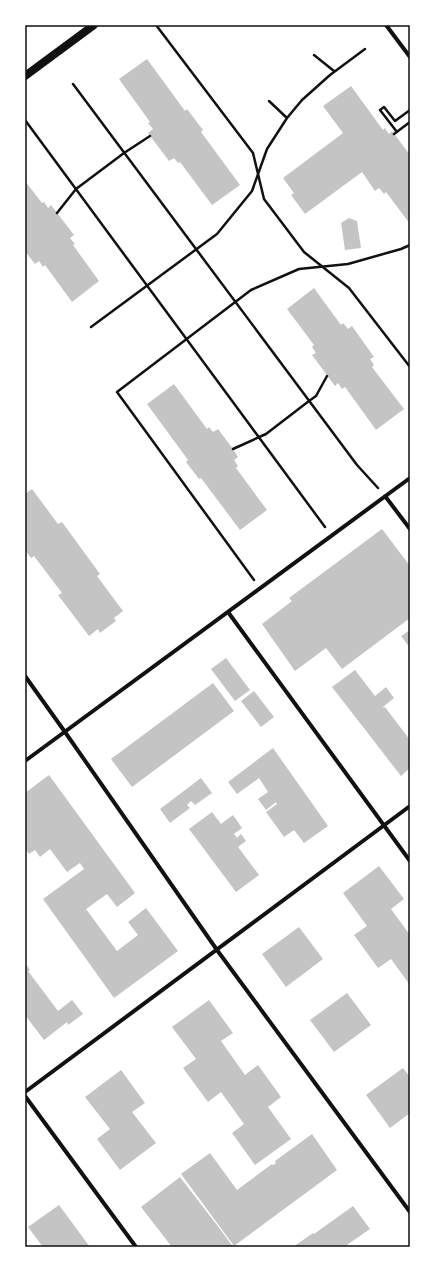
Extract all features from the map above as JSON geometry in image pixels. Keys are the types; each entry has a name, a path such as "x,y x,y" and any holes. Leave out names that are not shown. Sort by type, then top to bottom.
{"main road":[{"path":"25,76 94,25"}],"street":[{"path":"386,25 410,57"},
{"path":"25,761 410,478"},
{"path":"385,496 410,529"},
{"path":"228,612 410,861"},
{"path":"25,676 216,950 410,1212"},
{"path":"25,1092 410,806"},
{"path":"25,1096 136,1247"}],"path":[{"path":"156,25 253,153 264,200 304,252 349,288 410,367"},
{"path":"92,327 217,234 252,191 267,149 287,118 302,100 334,71 365,49"},
{"path":"314,55 334,71"},
{"path":"73,84 357,465 385,496"},
{"path":"269,101 287,118"},
{"path":"397,132 380,110 384,107 395,121 410,110"},
{"path":"25,120 331,536"},
{"path":"394,134 410,122"},
{"path":"57,213 76,189 124,152 150,136"},
{"path":"260,588 117,392 251,290 299,268 348,264 402,249 410,245"},
{"path":"233,449 266,434 316,396 327,376"}],"building":[{"path":"147,59 185,111 187,109 203,130 201,132 240,185 212,205 180,162 178,163 174,158 169,161 148,133 153,129 148,123 150,122 119,79"},
{"path":"351,86 383,130 385,128 389,134 392,131 410,155 410,224 386,192 384,194 379,188 375,191 362,172 305,214 291,195 294,193 283,178 343,133 323,106"},
{"path":"25,181 42,203 44,202 48,208 51,205 74,235 70,238 75,244 73,245 99,281 72,302 45,265 43,267 39,261 35,264 25,251"},
{"path":"349,218 357,221 361,248 345,250 341,223"},
{"path":"314,288 341,325 343,323 348,329 352,326 374,357 370,359 374,365 372,367 404,409 376,430 345,387 342,389 338,383 335,386 312,355 316,353 312,347 314,345 287,309"},
{"path":"174,384 207,429 209,427 213,432 218,429 233,449 238,457 234,460 238,466 236,468 267,510 240,530 201,478 199,479 186,462 188,460 147,404"},
{"path":"32,489 58,524 62,522 100,574 97,576 123,611 114,618 116,621 100,633 98,629 89,636 58,595 62,593 34,556 31,558 25,550 25,494"},
{"path":"382,529 410,566 410,618 342,669 326,648 295,671 262,624 292,601 289,598"},
{"path":"410,630 410,648 401,636"},
{"path":"226,658 250,690 235,701 211,669"},
{"path":"355,670 375,696 386,687 394,698 383,707 385,707 410,740 410,768 401,776 332,687"},
{"path":"213,683 234,711 132,787 111,759"},
{"path":"254,691 274,717 261,727 241,701"},
{"path":"273,748 328,826 304,843 294,830 284,837 266,812 277,804 276,802 266,810 258,799 268,792 259,778 237,794 228,782"},
{"path":"49,775 135,893 117,907 107,894 86,909 117,951 138,935 128,922 146,908 178,951 114,998 43,899 84,869 80,863 67,872 50,849 40,857 35,850 29,854 25,848 25,793"},
{"path":"201,778 212,793 195,805 191,801 187,805 190,808 170,823 160,809"},
{"path":"212,812 221,824 233,815 242,828 234,834 237,838 241,834 246,841 238,847 259,875 236,892 189,829"},
{"path":"379,866 404,899 391,909 410,935 410,985 391,959 378,968 354,935 367,926 343,893"},
{"path":"299,927 323,959 286,987 262,954"},
{"path":"25,963 30,970 28,971 58,1011 72,1000 83,1014 68,1025 67,1022 44,1040 25,1015"},
{"path":"347,993 371,1025 334,1052 310,1020"},
{"path":"209,1000 233,1033 221,1041 245,1075 258,1065 281,1097 268,1107 291,1139 255,1165 232,1133 244,1124 221,1092 208,1102 183,1068 196,1059 172,1027"},
{"path":"403,1068 410,1077 410,1113 390,1128 366,1095"},
{"path":"121,1070 145,1103 132,1112 156,1143 120,1170 97,1139 110,1129 85,1097"},
{"path":"312,1134 337,1170 234,1246 181,1174 210,1153 237,1190 272,1164 273,1165 276,1163 275,1161"},
{"path":"180,1177 233,1247 172,1247 141,1207"},
{"path":"59,1205 90,1247 43,1247 28,1227"},
{"path":"353,1206 370,1229 344,1247 293,1247 313,1233 314,1234"}]}
